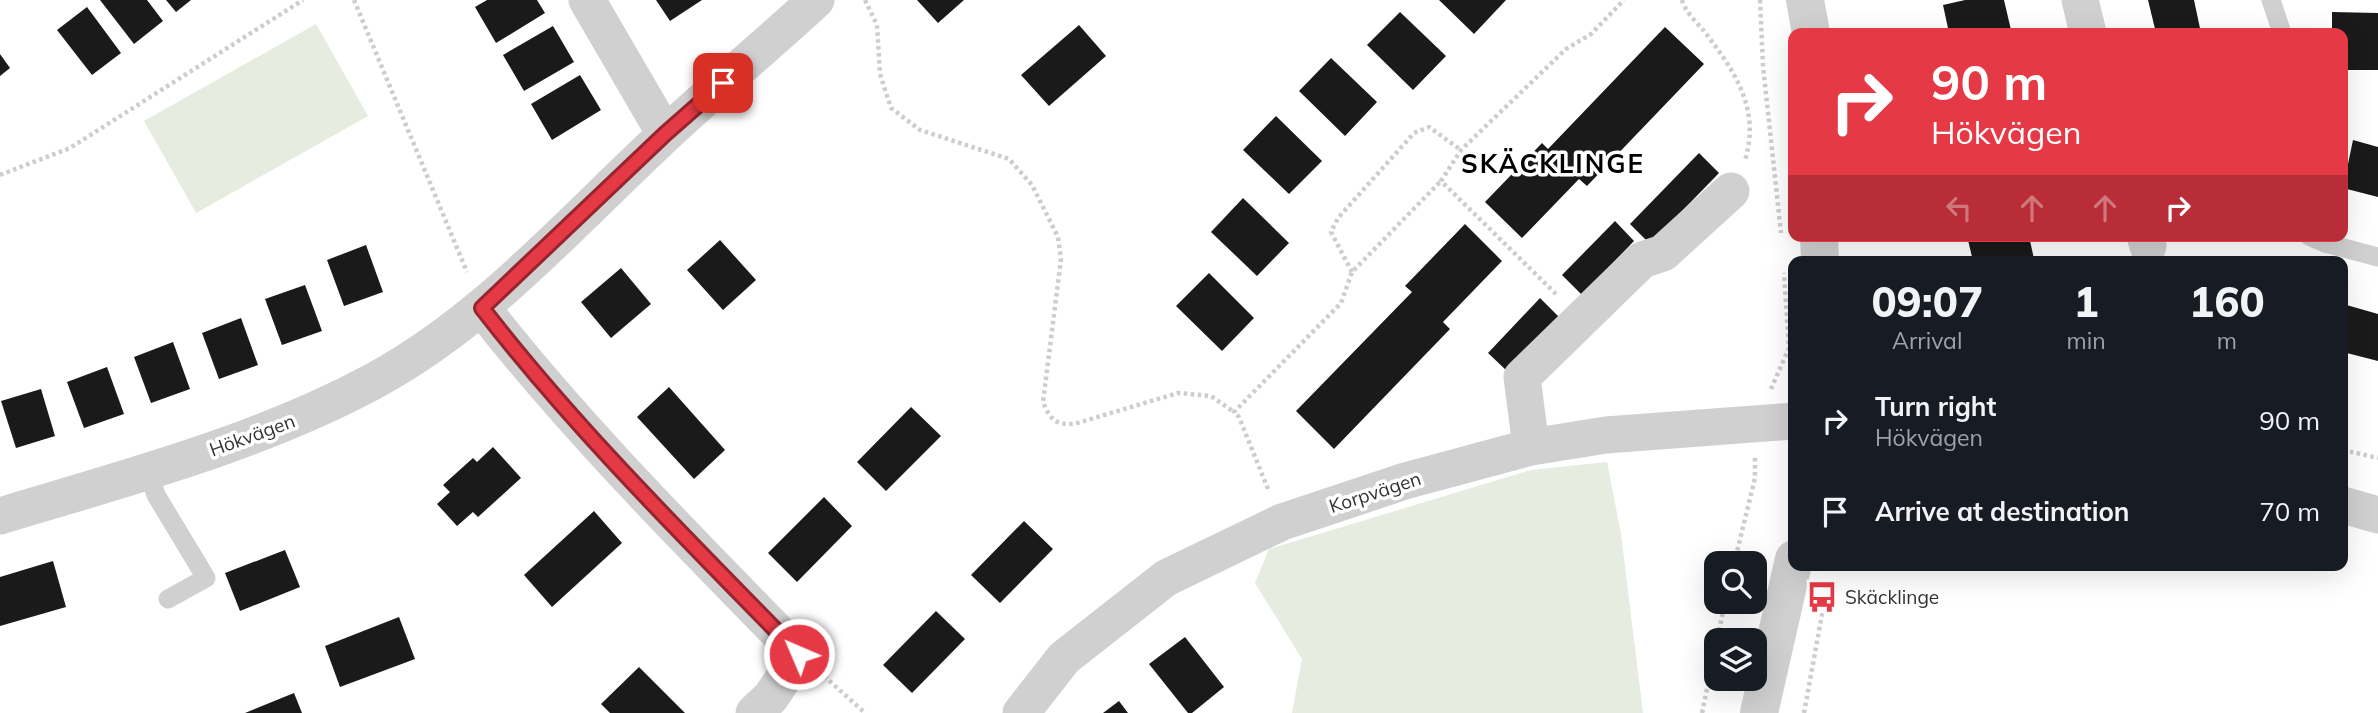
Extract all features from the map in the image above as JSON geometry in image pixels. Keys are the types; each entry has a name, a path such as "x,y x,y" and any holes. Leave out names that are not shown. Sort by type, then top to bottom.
{"street":[{"path":"587,0 665,134"},
{"name":"Hökvägen","path":"0,516 148,471 293,422 374,380 482,308 665,134 816,0"},
{"path":"1805,0 1810,28"},
{"path":"2080,0 2087,28"},
{"path":"1531,447 1522,377 1642,260 1663,253 1731,191"},
{"path":"482,308 507,340 660,513 799,654 771,698 754,713"},
{"name":"Korpvägen","path":"1021,713 1064,659 1166,579 1282,522 1405,481 1531,447 1606,435 1788,421"},
{"path":"2348,506 2378,515"},
{"path":"1759,713 1791,571"}],"lane":[{"path":"2272,0 2280,28"},
{"path":"2323,242 2378,257"},
{"path":"148,471 156,495 206,578 168,599"}],"path":[{"path":"0,175 70,148 303,0"},
{"path":"354,0 482,308"},
{"path":"865,0 877,24 880,74 891,108 920,130 1009,159 1032,185 1058,237 1061,259 1043,402 1049,417 1060,425 1074,424 1178,393 1211,396 1238,417 1282,522"},
{"path":"1234,412 1341,303 1352,272 1441,181 1461,150 1566,49 1591,33 1624,0"},
{"path":"1682,0 1730,64 1750,114 1751,140 1737,187 1731,191"},
{"path":"1760,0 1763,66 1782,238"},
{"path":"1352,272 1331,232 1338,218 1414,133 1429,127 1461,150"},
{"path":"1441,181 1562,300 1584,317"},
{"path":"1737,551 1755,478 1755,423 1788,354"},
{"path":"2348,451 2378,458"},
{"path":"1804,713 1825,592"},
{"path":"1702,713 1723,614"},
{"path":"799,654 865,713"}],"shaded area":[{"path":"316,24 368,116 196,213 144,121"},
{"path":"1607,462 1621,534 1643,713 1292,713 1302,659 1255,583 1269,549 1531,470"}],"building":[{"path":"100,0 147,0 163,21 134,44"},
{"path":"166,0 191,0 176,12"},
{"path":"487,0 537,0 545,13 496,43 475,7"},
{"path":"656,0 702,0 670,21"},
{"path":"917,0 964,0 938,23"},
{"path":"1439,0 1506,0 1474,34"},
{"path":"1965,0 2004,0 2011,28 1948,28 1943,5"},
{"path":"2148,0 2194,0 2200,28 2155,28"},
{"path":"87,7 121,53 92,75 57,30"},
{"path":"1400,12 1446,56 1413,90 1367,45"},
{"path":"2332,12 2378,13 2378,70 2348,70 2348,28 2332,28"},
{"path":"1079,25 1106,56 1049,106 1021,75"},
{"path":"553,26 574,62 524,91 503,55"},
{"path":"1665,27 1704,64 1587,186 1579,179 1522,238 1485,202 1542,143 1548,149"},
{"path":"0,54 10,68 0,76"},
{"path":"1331,58 1377,102 1345,136 1299,91"},
{"path":"580,75 601,110 552,140 531,104"},
{"path":"1276,116 1322,161 1289,194 1243,150"},
{"path":"2353,140 2378,147 2378,197 2348,189 2348,164"},
{"path":"1699,153 1719,173 1650,244 1630,224"},
{"path":"1243,198 1289,243 1257,276 1211,232"},
{"path":"1615,221 1634,241 1582,295 1562,275"},
{"path":"1465,224 1502,261 1443,322 1450,329 1334,449 1296,411 1412,292 1405,286"},
{"path":"720,240 756,280 723,310 687,270"},
{"path":"1968,242 2030,242 2033,256 1972,256"},
{"path":"366,245 383,292 344,306 327,260"},
{"path":"621,268 651,304 611,338 581,302"},
{"path":"1209,273 1254,318 1222,351 1176,306"},
{"path":"305,285 322,331 282,345 265,299"},
{"path":"1540,298 1560,318 1508,372 1488,353"},
{"path":"2348,305 2378,314 2378,361 2348,353"},
{"path":"241,318 258,365 219,379 202,333"},
{"path":"173,342 190,389 151,403 134,357"},
{"path":"107,367 124,414 84,428 67,382"},
{"path":"669,387 725,450 694,479 637,417"},
{"path":"41,389 55,436 16,448 1,401"},
{"path":"911,407 941,436 886,491 857,462"},
{"path":"493,447 521,478 478,517 473,512 457,526 437,504 450,492 443,485 473,458 477,462"},
{"path":"824,497 852,526 797,582 768,553"},
{"path":"594,511 622,543 552,607 524,575"},
{"path":"1024,521 1053,549 1000,603 971,575"},
{"path":"285,550 300,587 240,611 225,573"},
{"path":"53,561 66,607 0,626 0,577"},
{"path":"936,611 965,639 912,693 883,665"},
{"path":"399,617 415,659 340,687 325,646"},
{"path":"1185,637 1224,687 1192,713 1188,713 1149,664"},
{"path":"639,667 685,713 610,713 601,704"},
{"path":"294,693 302,713 245,713"},
{"path":"1119,701 1128,713 1103,713"}],"place":[{"name":"Skäcklinge","path":"1822,597"}],"district":[{"name":"SKÄCKLINGE","path":"1553,163"}],"route":[{"path":"723,83 665,134 482,308 507,340 660,513 799,654"}]}
